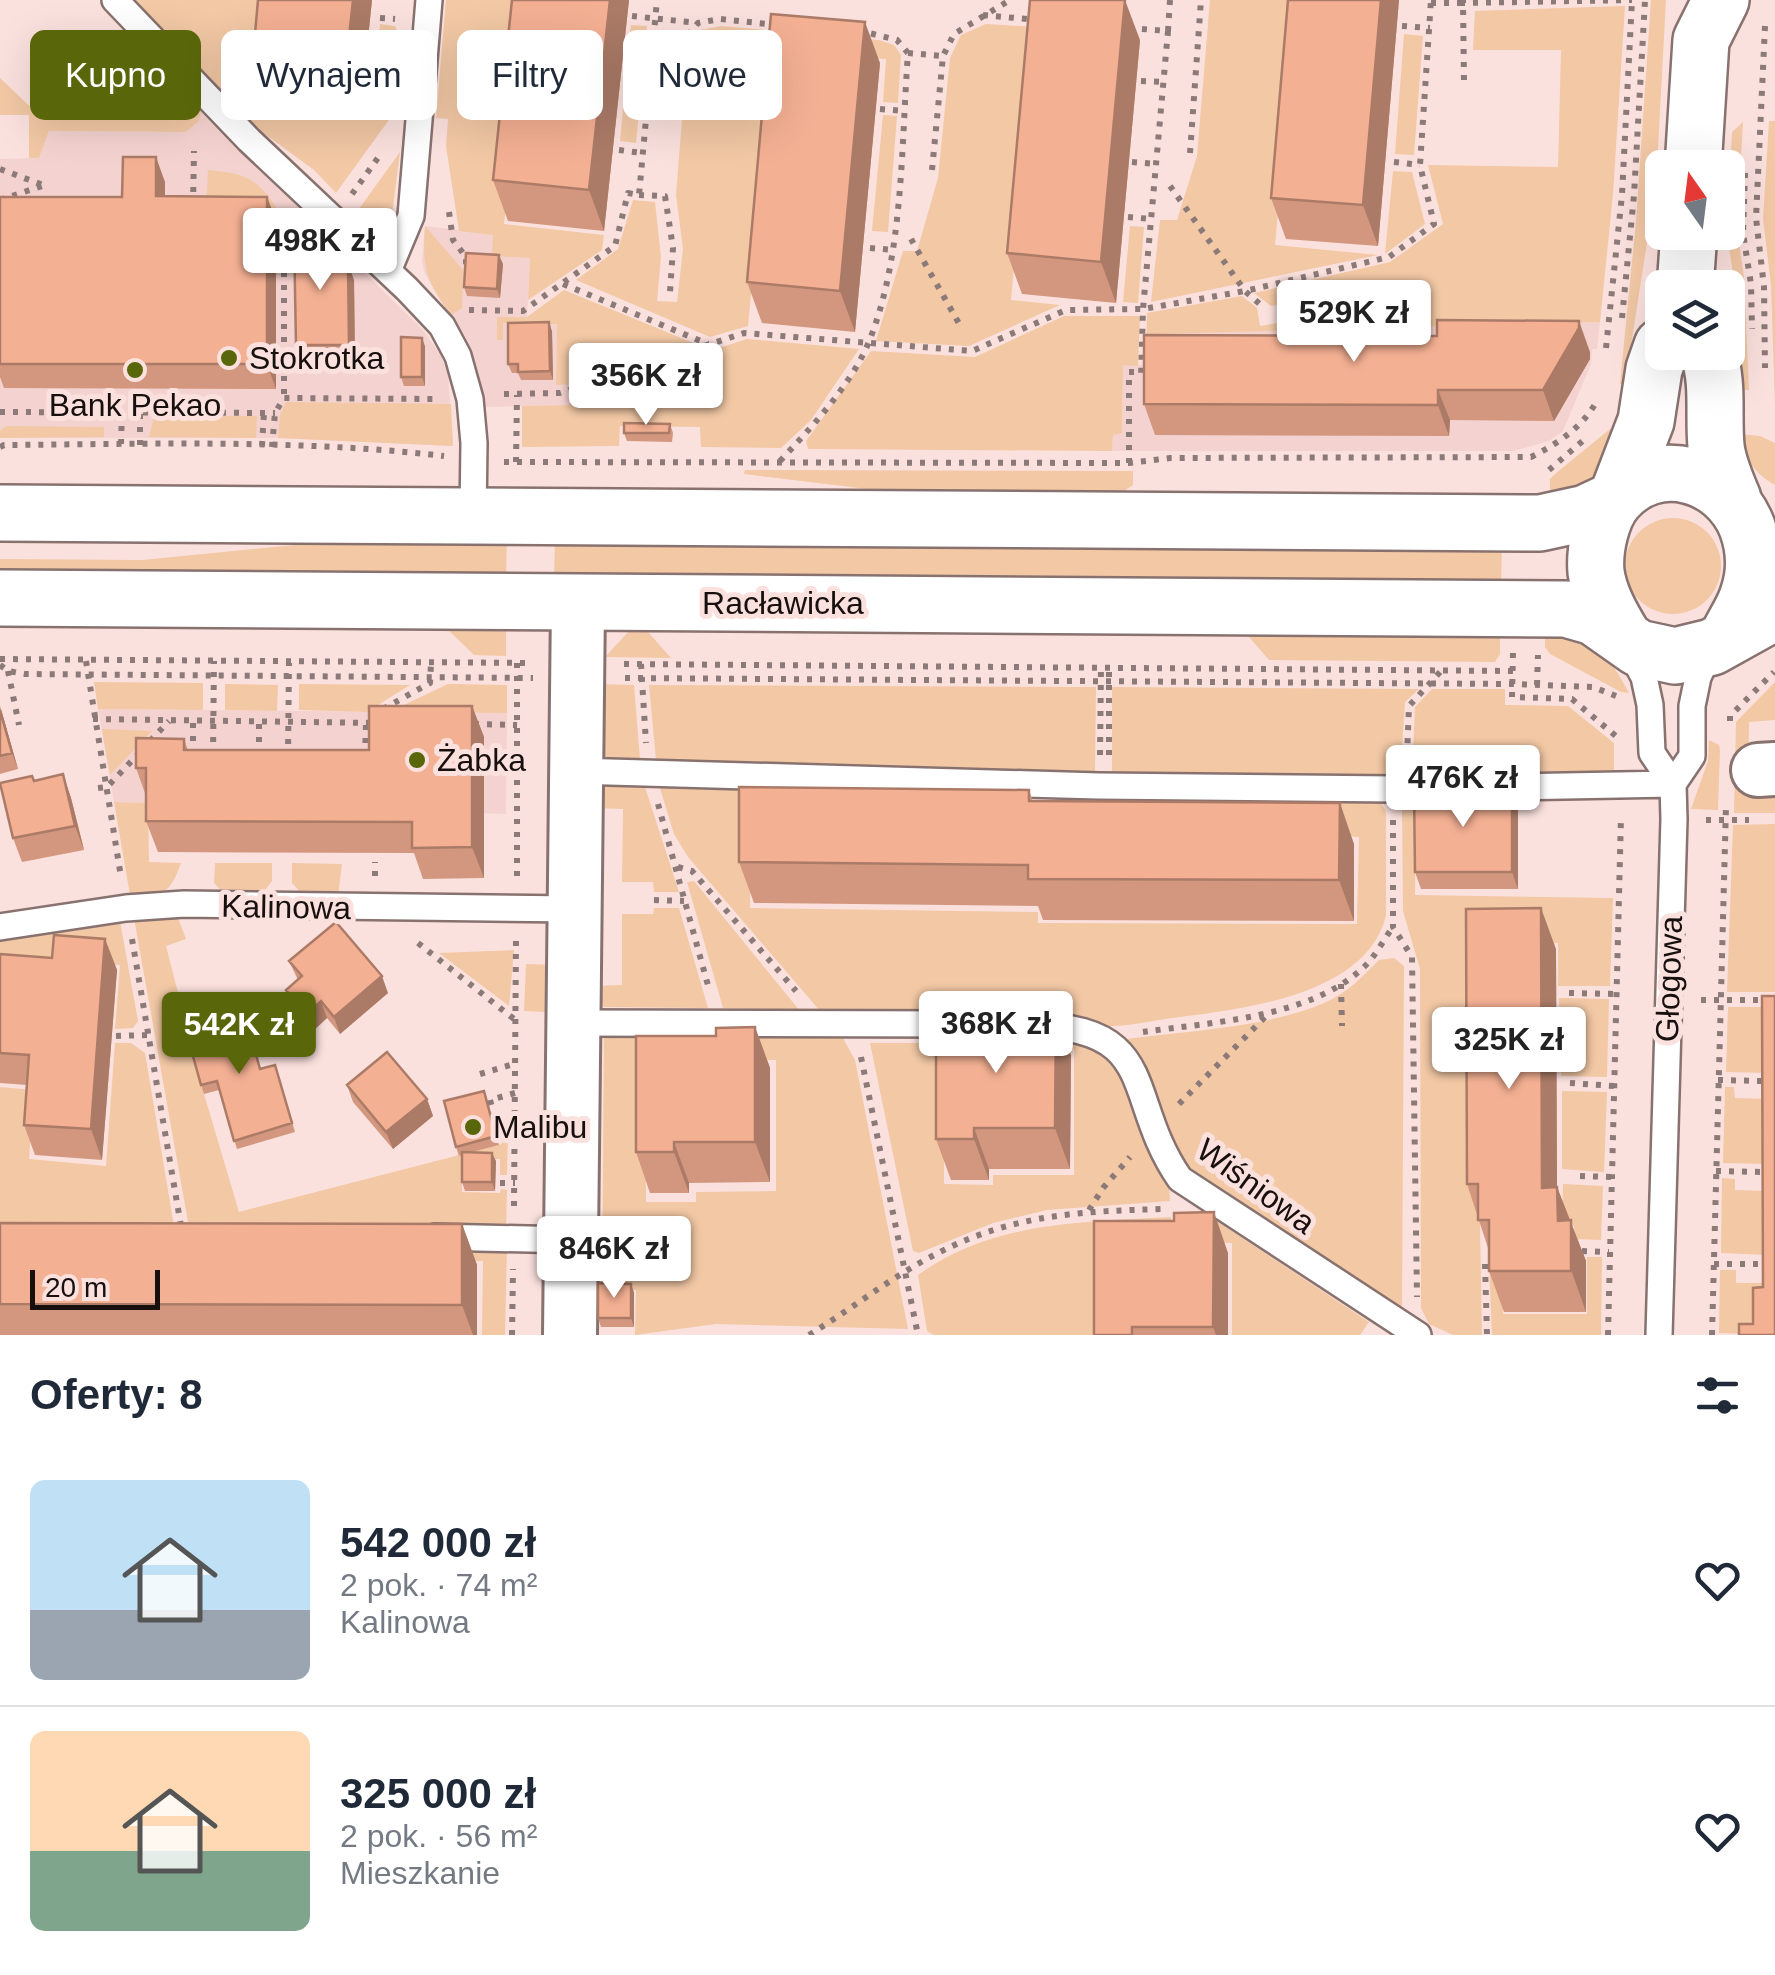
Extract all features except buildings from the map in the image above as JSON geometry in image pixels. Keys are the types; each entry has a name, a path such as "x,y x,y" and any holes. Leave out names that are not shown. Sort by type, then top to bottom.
{"street":[{"path":"1696,150 1718,16"},
{"path":"1642,337 1654,369 1646,421 1604,520 1596,571 1609,612 1622,636 1638,648 1675,656 1738,632 1754,558 1749,532 1754,506"},
{"path":"1714,370 1720,466 1754,506"},
{"path":"0,513 472,517 1552,496 1586,513 1637,484 1660,476 1686,475 1712,482 1754,506"},
{"name":"Racławicka","path":"0,598 1566,609 1594,617 1622,636"},
{"path":"570,1335 578,603"}],"lane":[{"path":"115,0 249,140 442,326 458,356 470,399 474,443 472,517"},
{"path":"388,271 412,216 430,0"},
{"path":"575,771 1110,785 1394,788 1672,784 1692,756 1692,706 1698,677 1738,632"},
{"name":"Głogowa","path":"1622,636 1644,677 1650,704 1652,753 1672,784 1674,819 1658,1335"},
{"name":"Kalinowa","path":"0,927 126,908 184,904 574,909"},
{"path":"574,1023 1062,1025 1100,1037"},
{"name":"Wiśniowa","path":"1100,1037 1120,1051 1136,1077 1165,1154 1180,1179 1418,1335"},
{"path":"413,1237 571,1240"}],"path":[{"path":"639,194 657,0"},
{"path":"988,0 996,8"},
{"path":"932,170 944,56 954,34 1010,0"},
{"path":"1128,463 1129,372 1142,375 1170,0"},
{"path":"1190,153 1201,0"},
{"path":"516,462 516,395 560,394 744,334 972,351 1066,310 1144,310 1246,292 1389,257 1434,224 1420,165 1431,2 1632,0 1622,196 1606,350"},
{"path":"1642,337 1634,196 1644,0"},
{"path":"1463,2 1464,80"},
{"path":"984,15 1039,20"},
{"path":"632,16 792,26"},
{"path":"1718,16 1756,218 1764,286 1766,384"},
{"path":"692,30 698,23"},
{"path":"1112,26 1168,31"},
{"path":"1402,26 1430,28"},
{"path":"780,462 816,422 867,344 894,250 908,54 897,40 864,32"},
{"path":"908,54 944,56"},
{"path":"1141,80 1164,82"},
{"path":"880,108 904,111"},
{"path":"620,150 642,153"},
{"path":"193,210 194,151"},
{"path":"1745,301 1751,284 1742,233 1746,161"},
{"path":"1132,162 1156,164"},
{"path":"1394,162 1420,165"},
{"path":"0,168 43,185 0,200"},
{"path":"272,447 274,413 284,398 284,170"},
{"path":"354,192 369,170"},
{"path":"1170,186 1246,292 1263,307"},
{"path":"468,310 523,311 563,284 615,246 628,194 665,196 673,248 670,292"},
{"path":"1128,217 1152,218"},
{"path":"910,240 961,327"},
{"path":"870,248 894,250"},
{"path":"563,284 709,344"},
{"path":"491,461 1128,463 1170,458 1532,457 1588,417 1601,384"},
{"path":"284,398 470,399"},
{"path":"0,412 274,413"},
{"path":"262,446 264,412"},
{"path":"122,413 122,444"},
{"path":"140,413 140,445"},
{"path":"1552,496 1596,430"},
{"path":"0,448 122,444 262,446 401,451 455,458"},
{"path":"86,661 102,788 150,1035 182,1237"},
{"path":"213,766 214,661"},
{"path":"0,662 431,664 577,670 641,678 1513,684 1594,687 1620,698"},
{"path":"0,662 8,671 19,725"},
{"path":"288,663 288,766"},
{"path":"365,766 366,722 430,683 431,664"},
{"path":"640,664 649,774 720,1024"},
{"path":"8,671 88,675 431,676 640,664 1513,671 1512,698 1572,699 1625,744 1626,726"},
{"path":"1105,666 1110,785"},
{"path":"1408,729 1409,706 1442,670"},
{"path":"1718,726 1729,726 1730,716 1775,672"},
{"path":"1100,742 1105,681"},
{"path":"93,720 385,723"},
{"path":"102,788 170,720"},
{"path":"193,764 194,720"},
{"path":"258,766 259,721"},
{"path":"460,724 517,725"},
{"path":"365,754 377,755"},
{"path":"1608,1335 1622,785"},
{"path":"1100,1037 1270,1012 1324,994 1366,965 1392,926 1394,788"},
{"path":"1712,1335 1726,820"},
{"path":"678,867 692,871 824,1023"},
{"path":"654,900 684,901"},
{"path":"375,908 515,1020"},
{"path":"1392,926 1412,957 1418,1335"},
{"path":"1341,983 1342,1026"},
{"path":"1569,993 1616,994"},
{"path":"1721,1000 1775,1000"},
{"path":"854,1023 918,1335"},
{"path":"116,1036 150,1035"},
{"path":"480,1074 517,1064"},
{"path":"1718,1080 1762,1081"},
{"path":"1570,1083 1614,1086"},
{"path":"515,1093 490,1100 499,1133 516,1129"},
{"path":"1716,1171 1762,1172"},
{"path":"1580,1176 1611,1177"},
{"path":"500,1183 514,1183"},
{"path":"809,1335 941,1251 984,1233 1028,1220 1088,1211 1182,1209"},
{"path":"1582,1251 1609,1252"},
{"path":"1485,1264 1487,1335"},
{"path":"1714,1264 1761,1264"}],"shaded area":[{"path":"134,0 270,0 267,30 221,30 221,90 201,69 201,30 163,30"},
{"path":"446,0 528,0 525,30 457,30 457,120 515,120 504,224 604,235 602,250 528,300 530,258 492,256 493,235 459,231 446,146 448,119 437,118"},
{"path":"1210,0 1297,0 1275,245 1378,255 1151,302 1160,220 1177,220 1197,156"},
{"path":"1651,0 1666,0 1658,150 1645,150 1646,250 1625,384 1620,384"},
{"path":"1625,6 1600,322 1157,334 1146,365 1147,313 1242,296 1257,308 1260,326 1284,322 1282,304 1271,306 1254,293 1390,262 1443,224 1428,165 1558,167 1561,50 1473,50 1475,11"},
{"path":"380,24 395,26 397,30 379,30"},
{"path":"986,24 1036,27 1011,300 1060,305 969,346 876,341 903,251 917,251 938,178 950,58 961,35"},
{"path":"631,25 647,26 647,30 631,30"},
{"path":"721,26 766,30 700,30"},
{"path":"782,31 879,40 894,45 901,55 898,103 883,102 886,59 782,52"},
{"path":"1404,34 1423,36 1414,155 1395,154"},
{"path":"0,78 30,106 30,120 199,120 186,132 49,131 39,158 29,158 29,115 0,115"},
{"path":"623,109 623,120 638,120 636,143 620,141"},
{"path":"201,112 422,329 440,354 448,375 453,446 278,438 0,438 0,159 39,158 49,131 186,132 199,121"},
{"path":"883,115 897,116 888,232 872,231"},
{"path":"250,120 389,120 336,193 314,170"},
{"path":"682,120 768,120 748,326 710,337 576,280 618,249 633,200 655,202 661,257 657,301 677,302 683,249 676,195"},
{"path":"1769,121 1775,121 1775,405 1771,285 1763,219"},
{"path":"1743,122 1741,150 1731,150 1732,132"},
{"path":"400,152 392,215 376,224 356,213"},
{"path":"208,170 248,179 263,190 277,209 206,208"},
{"path":"1393,171 1412,172 1425,224 1385,254"},
{"path":"425,226 493,234 530,258 527,317 503,323 557,324 556,384 571,384 576,393 569,405 484,407 472,353 425,274"},
{"path":"425,226 463,270 462,308 451,315 428,274"},
{"path":"1130,226 1144,227 1138,303 1123,302"},
{"path":"1729,250 1740,250 1743,270 1732,270"},
{"path":"564,290 696,344 571,384 556,385 557,324 503,323 503,340 497,340 497,317 527,317"},
{"path":"1745,300 1749,390 1739,390 1738,370 1745,370"},
{"path":"1064,316 1140,316 1138,366 1123,365 1122,433 1113,435 1112,451 808,449 806,441 871,351 975,357"},
{"path":"1600,322 1597,349 1592,349 1591,364 1563,431 1549,441 1513,451 1112,451 1113,434 1122,433 1123,365 1155,365 1156,334"},
{"path":"747,339 859,349 811,420 781,448 701,447 700,427 620,426 619,446 522,447 522,406 569,405 576,393"},
{"path":"286,402 451,404 453,446 278,438 280,415"},
{"path":"154,416 257,416 256,438 149,437"},
{"path":"6,426 104,427 104,437 0,438 0,431"},
{"path":"1610,429 1619,429 1596,474 1550,496 1550,479"},
{"path":"1740,434 1760,436 1775,443 1775,485 1751,464"},
{"path":"745,470 1133,471 1133,485 1118,495 917,495 744,474"},
{"path":"1673,518 1692,521 1707,532 1718,547 1718,585 1707,600 1692,611 1673,614 1654,611 1639,600 1628,585 1625,566 1628,547 1639,532 1654,521"},
{"path":"507,538 506,576 0,574 0,559 142,560 355,539"},
{"path":"555,540 1502,546 1501,583 554,578"},
{"path":"441,623 506,624 506,656 474,655"},
{"path":"641,624 671,658 605,657 630,630"},
{"path":"1242,629 1500,632 1500,654 1495,662 1269,660"},
{"path":"1545,632 1596,649 1629,693 1550,654 1545,647"},
{"path":"94,682 203,683 203,710 98,709"},
{"path":"1775,682 1775,720 1749,722 1748,791 1775,789 1775,813 1734,813 1736,722"},
{"path":"225,684 278,685 277,711 225,710"},
{"path":"299,684 410,685 367,712 299,710"},
{"path":"448,684 507,685 507,713 389,712"},
{"path":"596,684 634,685 640,759 598,754"},
{"path":"649,685 1096,687 1095,773 656,760"},
{"path":"1112,687 1419,689 1405,702 1400,778 1112,775"},
{"path":"1432,689 1505,689 1505,705 1568,706 1614,743 1614,771 1412,777 1415,707"},
{"path":"98,709 507,713 506,814 114,802"},
{"path":"102,729 152,731 110,775"},
{"path":"1709,740 1719,745 1720,750 1718,810 1691,809 1708,761"},
{"path":"610,783 644,784 679,892 654,892 653,882 622,882 623,809 595,808 599,788"},
{"path":"659,785 804,790 751,825 750,908 1038,912 1038,923 1357,924 1359,837 1333,835 1334,802 1380,802 1386,811 1386,916 1374,943 1353,965 1327,981 1297,994 1232,1010 1112,1026 1059,1012 820,1011 688,857 674,834"},
{"path":"114,802 148,803 149,862 181,863 164,891 130,895"},
{"path":"1402,806 1416,807 1415,895 1613,898 1610,986 1558,986 1558,943 1475,944 1482,1335 1453,1335 1429,1324 1421,1308 1420,969 1403,911"},
{"path":"1775,824 1775,992 1727,992 1733,825"},
{"path":"215,863 272,863 272,881 262,894 224,894 214,883"},
{"path":"292,863 342,864 338,896 303,895 292,883"},
{"path":"694,881 800,1011 723,1008 687,882"},
{"path":"654,908 679,908 708,1008 605,1007 595,1003 595,986 622,985 622,914 653,914"},
{"path":"134,918 178,918 186,939 166,946 239,1212 502,1144 500,1136 508,1134 507,1175 500,1175 500,1159 463,1159 462,1192 507,1190 506,1229 188,1222"},
{"path":"120,921 138,1021 133,1028 115,1029 120,965 60,960 0,979 0,937"},
{"path":"514,950 509,1006 439,953"},
{"path":"1394,958 1404,966 1402,1312 1184,1165 1148,1074 1126,1039 1279,1018 1324,1003 1354,984 1379,960"},
{"path":"526,964 557,965 556,1000 545,1012 524,1011"},
{"path":"1559,998 1609,999 1607,1077 1561,1076"},
{"path":"1728,1007 1775,1007 1768,1073 1726,1072"},
{"path":"604,1031 707,1032 645,1071 646,1202 696,1202 696,1192 776,1191 776,1060 731,1059 732,1033 843,1038 855,1060 908,1329 716,1324 635,1335 636,1290 602,1290"},
{"path":"1059,1037 1090,1044 1120,1070 1156,1168 1169,1186 1170,1201 1047,1210 993,1223 919,1253 913,1251 870,1043 998,1043 944,1057 944,1184 993,1185 993,1175 1074,1175 1074,1049 1026,1048"},
{"path":"115,1043 131,1043 145,1053 174,1226 0,1225 0,1087 34,1090 29,1159 106,1166"},
{"path":"1725,1087 1734,1087 1735,1098 1767,1099 1767,1164 1723,1163"},
{"path":"1562,1091 1607,1092 1604,1172 1562,1169"},
{"path":"1722,1178 1735,1179 1735,1190 1768,1191 1767,1255 1721,1253"},
{"path":"1563,1184 1603,1186 1601,1240 1575,1239 1574,1226 1562,1225"},
{"path":"1171,1217 1170,1258 1103,1335 934,1335 927,1331 918,1275 947,1257 1007,1234 1039,1228"},
{"path":"1212,1218 1369,1322 1360,1335 1232,1335 1232,1243 1190,1242"},
{"path":"443,1246 507,1247 505,1335 482,1335 483,1261 443,1260"},
{"path":"1587,1257 1602,1257 1601,1335 1492,1335 1489,1265 1502,1265 1503,1314 1587,1314"},
{"path":"1720,1270 1736,1270 1736,1283 1769,1283 1768,1314 1752,1314 1751,1334 1719,1333"}],"place":[{"name":"Stokrotka","path":"229,358"},
{"name":"Bank Pekao","path":"135,370"},
{"name":"Żabka","path":"417,760"},
{"name":"Malibu","path":"473,1127"}]}
